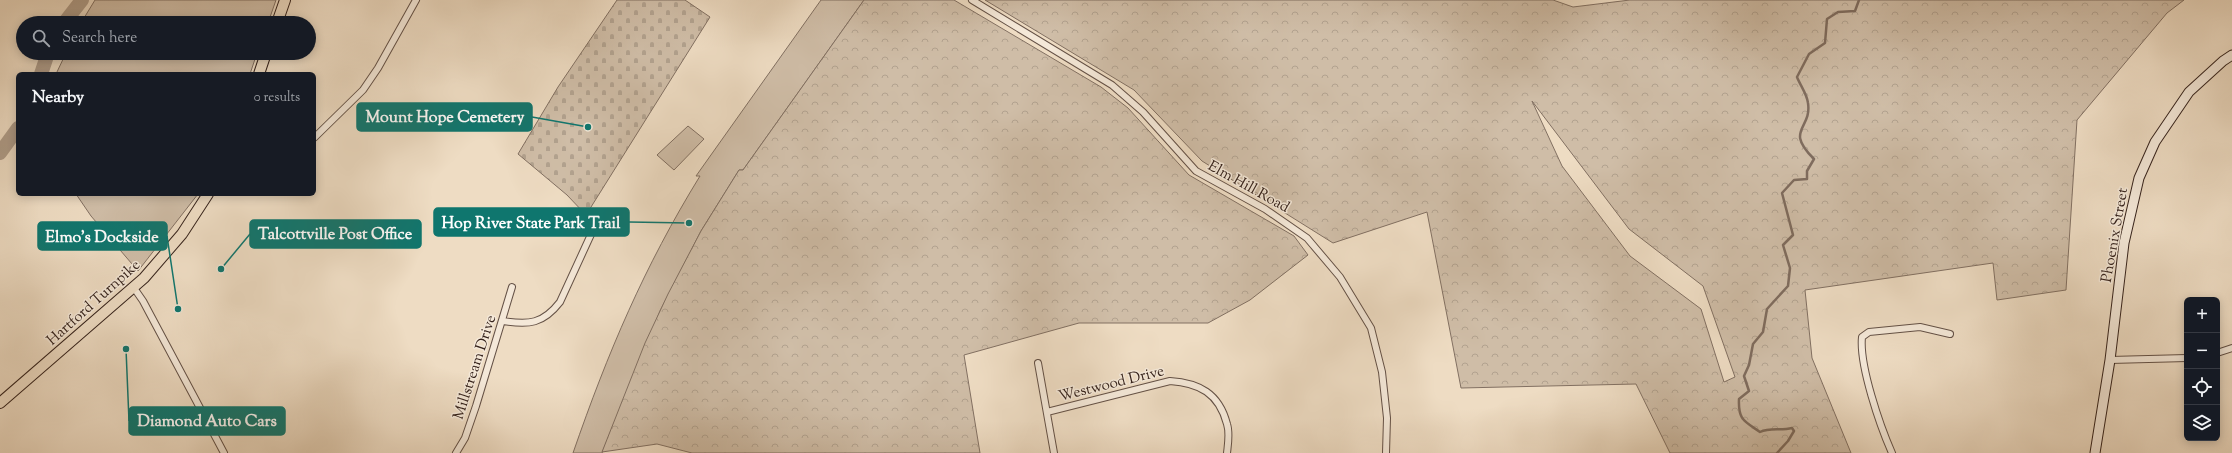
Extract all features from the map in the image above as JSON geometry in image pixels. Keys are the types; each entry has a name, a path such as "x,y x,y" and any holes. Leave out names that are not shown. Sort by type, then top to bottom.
{"main road":[{"path":"278,16 284,0"},
{"path":"260,72 264,60"},
{"name":"Hartford Turnpike","path":"0,403 134,288 182,234 207,196"}],"street":[{"path":"316,136 363,90 378,68 416,0"},
{"name":"Elm Hill Road","path":"972,0 1112,85 1143,112 1196,171 1276,216 1307,238 1340,277 1371,328 1382,372 1387,418 1386,453"},
{"name":"Phoenix Street","path":"2095,453 2110,360 2124,242 2131,209 2145,161 2169,119 2189,92 2223,61 2232,55"},
{"path":"503,320 519,323 537,322 550,314 560,302 599,217"},
{"name":"Millstream Drive","path":"456,453 465,438 474,413 512,287"},
{"path":"134,288 143,301 222,452"},
{"path":"1892,453 1877,416 1861,349 1862,337 1869,332 1920,327 1950,334"},
{"path":"2220,352 2232,348"},
{"path":"2110,360 2184,358"},
{"path":"1038,363 1054,453"},
{"name":"Westwood Drive","path":"1047,412 1170,381 1190,383 1208,392 1220,405 1228,426 1228,453"}],"green space":[{"path":"95,0 276,0 270,16 85,16"},
{"path":"617,0 685,0 710,17 586,215 567,195 518,154 558,87"},
{"path":"821,0 864,0 743,170 739,170 701,231 660,311 602,453 573,453 614,345 644,277 661,243 700,176 696,176"},
{"path":"864,0 954,0 1101,87 1128,108 1189,175 1294,236 1308,255 1250,300 1208,323 1079,323 964,355 980,453 692,453 657,444 602,452 645,343 668,294 701,231 739,170 743,170"},
{"path":"985,0 1553,0 1573,7 1630,0 2184,0 2167,13 2077,120 2066,290 1997,300 1993,263 1805,290 1812,358 1851,453 1670,453 1636,384 1461,388 1427,212 1333,243 1202,161 1134,90","holes":["1532,101 1629,229 1703,286 1735,377 1724,382 1701,309 1630,256 1562,166"]},
{"path":"63,60 255,60 251,72 57,72"},
{"path":"688,126 704,139 674,170 657,155"},
{"path":"77,196 196,196 138,271 91,216"}],"waterway":[{"path":"69,16 82,0"},
{"path":"1777,453 1788,441 1794,431 1792,428 1760,432 1746,422 1741,416 1739,399 1749,391 1744,376 1749,365 1753,344 1763,332 1767,309 1788,286 1790,268 1783,245 1793,235 1782,193 1794,180 1807,179 1807,171 1814,159 1805,149 1801,141 1800,135 1808,112 1808,103 1797,77 1809,54 1825,43 1827,19 1838,12 1855,11 1859,0"},
{"path":"42,72 46,60"},
{"path":"0,153 16,131"}],"place":[{"name":"Mount Hope Cemetery","path":"588,127"},
{"name":"Hop River State Park Trail","path":"689,223"},
{"name":"Talcottville Post Office","path":"221,269"},
{"name":"Elmo's Dockside","path":"178,309"},
{"name":"Diamond Auto Cars","path":"126,349"}]}
